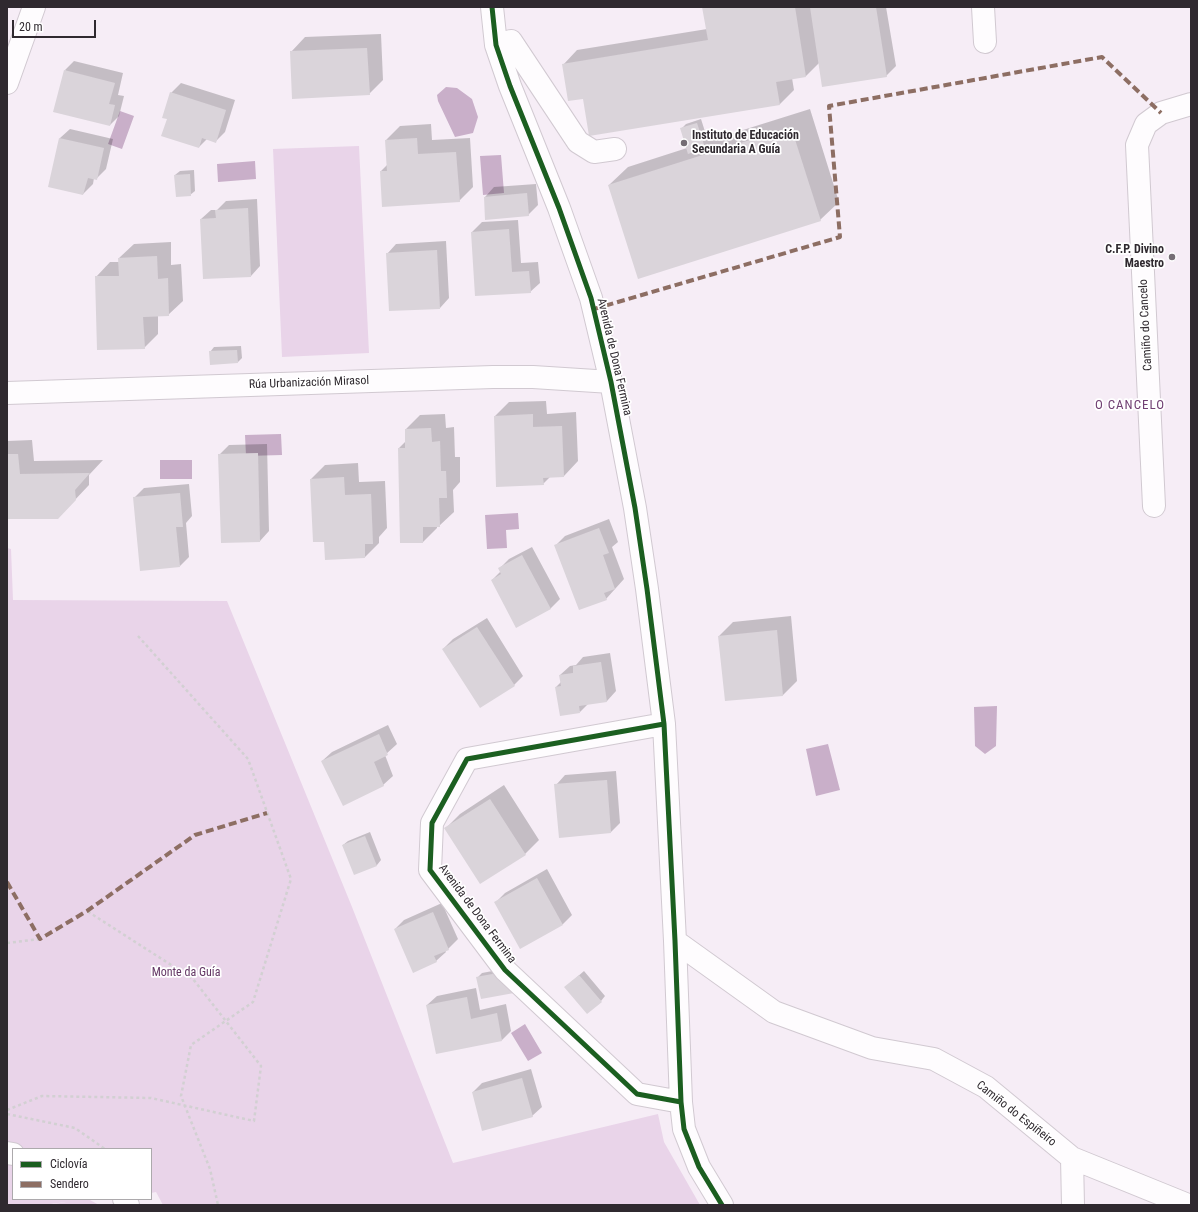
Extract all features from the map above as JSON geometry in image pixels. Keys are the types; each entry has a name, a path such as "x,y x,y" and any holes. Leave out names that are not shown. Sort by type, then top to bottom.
{"street":[{"path":"7,83 34,7"},
{"name":"Avenida de Dona Fermina","path":"492,7 496,45 510,86 559,208 591,298 611,382 635,508 664,724 675,941 681,1102 684,1129 699,1167 722,1205"},
{"path":"983,7 985,42"},
{"path":"496,45 511,41 578,142 594,152 615,149"},
{"name":"Camiño do Cancelo","path":"1154,506 1137,145 1146,124 1160,113 1191,104"},
{"name":"Rúa Urbanización Mirasol","path":"7,393 493,377 611,382"},
{"name":"Avenida de Dona Fermina","path":"664,724 467,759 432,823 430,870 505,970 637,1094 681,1102"},
{"name":"Camiño do Espiñeiro","path":"675,941 774,1012 872,1048 934,1059 986,1086 1072,1158 1188,1205"},
{"path":"1072,1158 1073,1205"}],"path":[{"path":"138,636 248,759 291,879 253,1002 191,1045 181,1096 210,1169 218,1205"},
{"path":"7,1110 42,1096 151,1098 254,1121 261,1066 193,979 87,911"},
{"path":"7,943 40,939"},
{"path":"7,1114 75,1128 104,1148"}],"green space":[{"path":"359,146 369,353 282,357 273,149"},
{"name":"Monte da Guía","path":"7,548 11,549 13,600 227,601 352,907 453,1163 658,1114 664,1142 700,1205 163,1205 156,1192 152,1193 152,1148 12,1148 12,1200 90,1200 99,1205 47,1205 66,1202 43,1205 7,1205"}],"shaded area":[{"path":"446,87 457,88 472,99 478,117 473,133 455,137 438,101 437,95"},
{"path":"120,111 134,116 122,149 108,144"},
{"path":"501,155 504,193 483,195 480,156"},
{"path":"255,161 256,179 218,182 217,164"},
{"path":"281,434 282,455 246,456 245,435"},
{"path":"160,460 192,460 192,479 160,479"},
{"path":"518,513 519,529 506,530 507,548 487,549 485,515"},
{"path":"997,706 996,746 985,754 975,746 974,707"},
{"path":"828,744 840,790 816,796 806,749"},
{"path":"525,1024 542,1053 528,1061 511,1033"}],"building":[{"path":"702,7 795,7 806,77 776,82 780,105 589,136 583,99 568,101 562,64 708,40"},
{"path":"810,7 876,7 887,77 822,87"},
{"path":"367,48 370,95 292,99 290,51"},
{"path":"64,70 115,83 109,104 115,105 110,126 53,112"},
{"path":"170,92 226,110 216,143 202,138 199,148 161,136 167,119 162,118"},
{"path":"697,123 705,148 688,154 680,128"},
{"path":"791,127 821,221 638,279 608,185"},
{"path":"59,138 104,148 97,180 88,178 83,195 48,187"},
{"path":"417,138 418,154 456,152 460,202 382,207 380,171 387,171 385,140"},
{"path":"190,174 191,196 176,197 174,175"},
{"path":"527,193 529,216 485,220 484,197"},
{"path":"248,208 251,277 203,279 200,219 216,218 215,210"},
{"path":"509,229 512,272 529,271 531,293 475,296 471,232"},
{"path":"437,250 440,309 389,311 386,253"},
{"path":"157,256 158,279 168,278 169,316 143,317 145,349 97,350 95,276 119,276 118,258"},
{"path":"237,350 238,363 210,365 209,351"},
{"path":"533,414 533,427 562,426 564,477 543,478 544,485 496,487 494,416"},
{"path":"431,428 432,442 440,441 441,471 446,471 447,498 439,498 440,527 423,527 423,543 400,543 398,448 405,448 405,429"},
{"path":"258,453 260,542 221,543 218,454"},
{"path":"7,454 18,454 20,474 90,473 75,490 76,500 58,519 7,519"},
{"path":"344,477 345,495 371,494 373,544 365,544 365,558 325,560 324,542 313,542 310,479"},
{"path":"180,493 183,527 176,527 180,567 140,571 133,497"},
{"path":"599,528 609,553 603,555 615,589 604,593 607,600 579,610 554,545"},
{"path":"522,555 551,609 516,628 491,580 501,574 498,568"},
{"path":"477,627 515,686 480,708 442,649"},
{"path":"777,630 783,696 725,701 718,636"},
{"path":"601,662 607,702 579,706 580,713 560,716 555,687 561,686 559,675 573,673 573,666"},
{"path":"379,734 388,755 374,762 384,786 343,806 321,761"},
{"path":"607,780 611,833 559,838 554,784"},
{"path":"490,799 526,855 480,884 444,828"},
{"path":"365,836 377,866 354,875 342,845"},
{"path":"537,878 563,925 520,949 494,902"},
{"path":"433,912 449,950 434,956 437,962 413,973 394,929"},
{"path":"498,973 514,993 481,999 476,977"},
{"path":"579,975 602,1002 587,1014 564,987"},
{"path":"467,997 471,1019 497,1013 502,1041 436,1054 426,1005"},
{"path":"522,1078 533,1117 482,1131 472,1092"}],"marked path":[{"path":"594,309 840,237 829,106 1102,57 1161,113"},
{"path":"7,882 40,939 87,911 195,835 267,813"}],"cycle path":[{"path":"492,7 496,45 510,86 559,208 591,298 611,382 635,508 664,724 675,941 681,1102 684,1129 699,1167 722,1205"},
{"path":"664,724 467,759 432,823 430,870 505,970 637,1094 681,1102"}],"place":[{"name":"Instituto de Educación Secundaria A Guía","path":"684,143"},
{"name":"C.F.P. Divino Maestro","path":"1172,257"}],"district":[{"name":"O CANCELO","path":"1130,406"}]}
